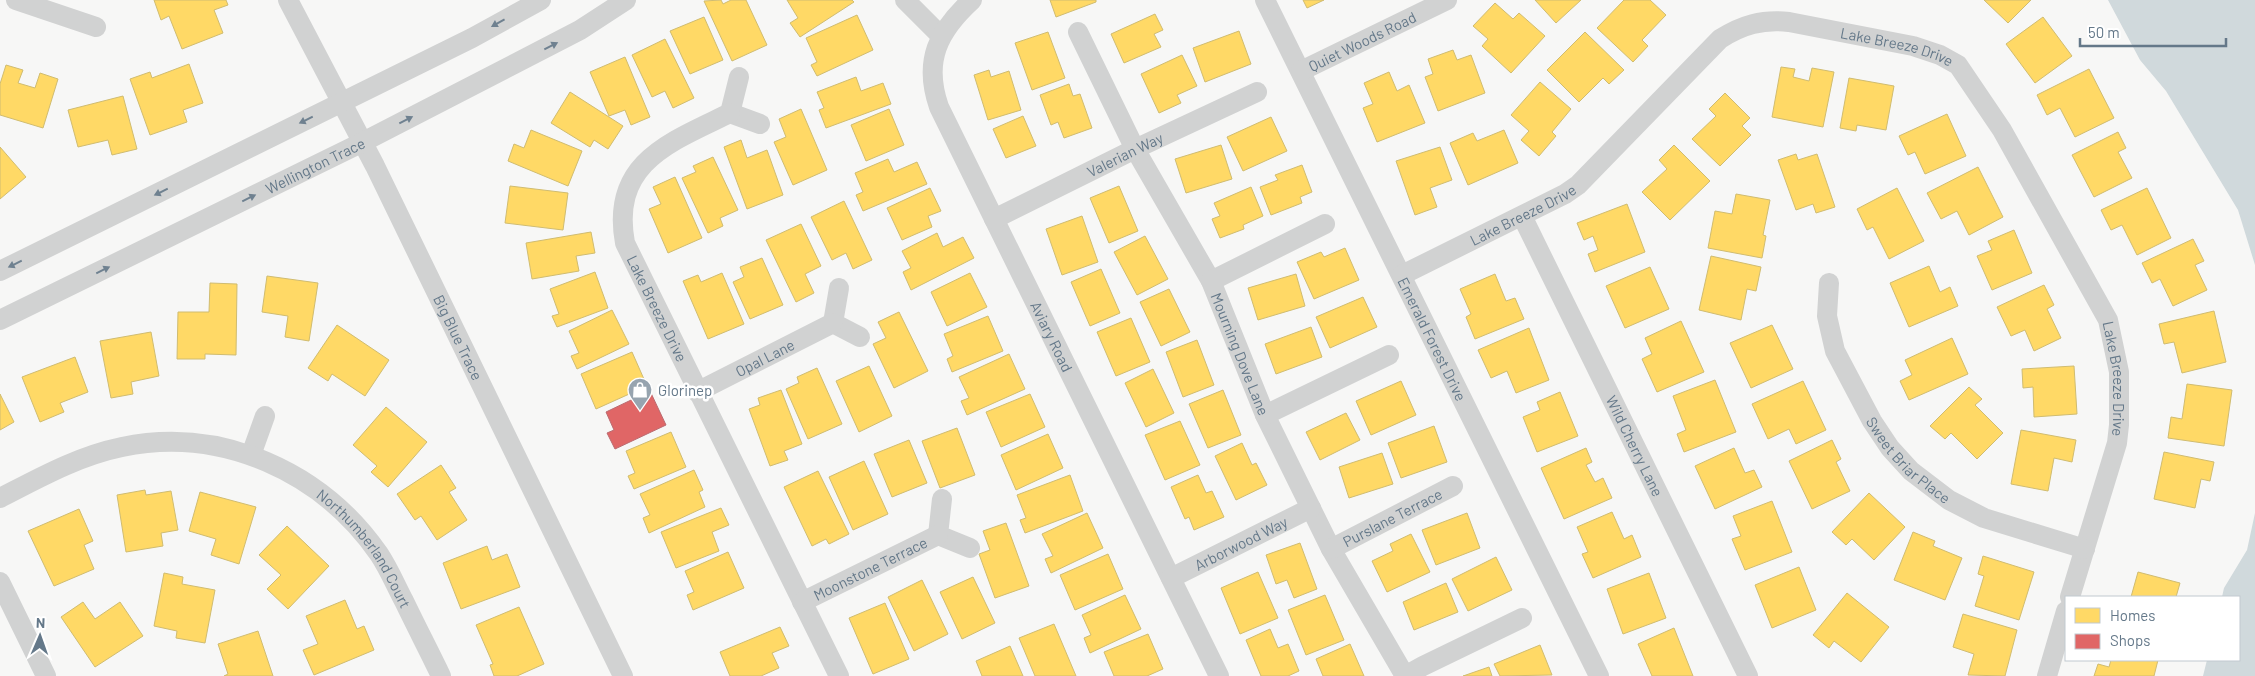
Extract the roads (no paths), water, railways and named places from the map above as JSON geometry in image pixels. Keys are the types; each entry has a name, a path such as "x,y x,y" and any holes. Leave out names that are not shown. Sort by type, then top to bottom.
{"street":[{"path":"16,0 96,27"},
{"name":"Big Blue Trace","path":"288,0 363,142 624,676"},
{"path":"0,271 472,38 541,0"},
{"name":"Wellington Trace","path":"0,320 363,142 580,30 626,0"},
{"path":"905,0 941,36"},
{"name":"Aviary Road","path":"972,0 954,18 941,36 932,64 934,93 939,107 1219,676"},
{"name":"Emerald Forest Drive","path":"1265,0 1302,71 1599,676"},
{"name":"Quiet Woods Road","path":"1302,71 1418,6 1447,0"},
{"name":"Lake Breeze Drive","path":"1402,275 1565,194 1578,184 1720,39 1745,25 1774,21 1789,22 1913,46 1940,55 1958,65 2002,130 2108,320 2113,337 2120,390 2118,434 2070,596"},
{"name":"Mourning Dove Lane","path":"1078,32 1135,149 1211,281 1265,415 1331,549 1405,676"},
{"path":"738,76 730,113 760,124"},
{"name":"Valerian Way","path":"994,219 1135,149 1257,92"},
{"name":"Lake Breeze Drive","path":"730,113 669,143 645,161 629,185 622,213 625,243 630,257 839,676"},
{"name":"Wild Cherry Lane","path":"1522,216 1748,676"},
{"path":"1211,281 1325,224"},
{"name":"Sweet Briar Place","path":"1829,283 1827,316 1835,351 1872,421 1890,448 1911,471 1950,500 1984,518 2085,549"},
{"path":"839,288 833,323 860,337"},
{"name":"Opal Lane","path":"697,392 833,323"},
{"path":"1265,415 1389,355"},
{"path":"251,456 265,416"},
{"name":"Northumberland Court","path":"0,498 74,462 122,447 156,442 223,447 280,467 310,484 336,505 360,529 389,570 441,676"},
{"name":"Purslane Terrace","path":"1331,549 1453,486"},
{"path":"942,499 938,535 970,548"},
{"name":"Arborwood Way","path":"1170,578 1311,508"},
{"name":"Moonstone Terrace","path":"802,602 938,535"},
{"path":"0,582 46,676"},
{"path":"2047,676 2065,614"},
{"path":"1405,676 1522,618"}],"place":[{"name":"Glorinep","path":"640,411"}]}
